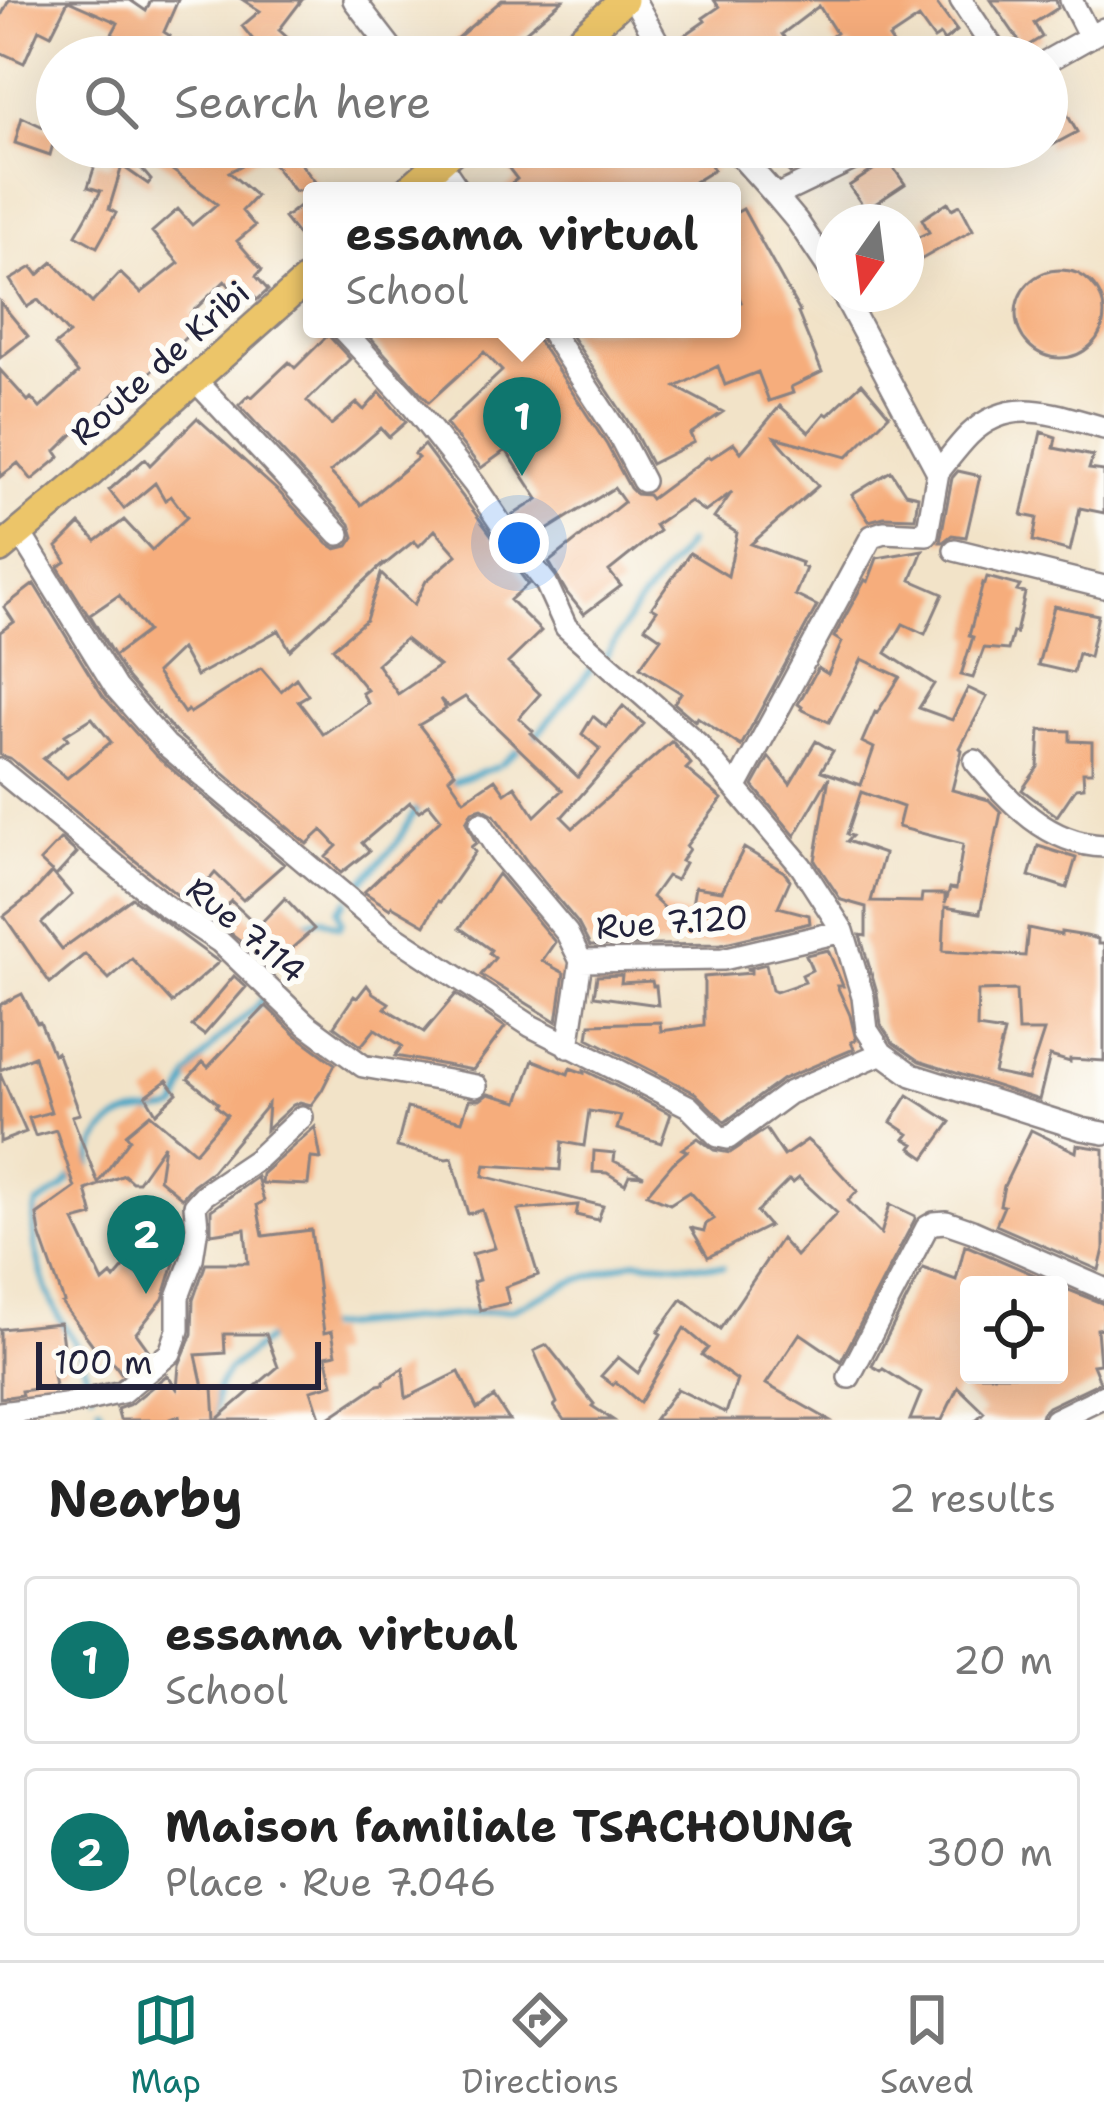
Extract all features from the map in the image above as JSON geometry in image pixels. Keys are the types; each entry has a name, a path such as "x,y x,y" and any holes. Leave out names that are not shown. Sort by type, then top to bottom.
{"main road":[{"path":"584,36 624,0"},
{"name":"Route de Kribi","path":"10,541 303,289"}],"street":[{"path":"354,0 382,36"},
{"path":"634,0 654,36"},
{"path":"962,0 985,36"},
{"path":"1068,49 1097,33 1071,0"},
{"path":"751,168 816,250"},
{"path":"776,196 834,168"},
{"path":"853,312 938,472"},
{"path":"350,338 475,484 546,583 566,626 698,744 801,866 843,932 863,997 867,1030 882,1053 912,1075 1104,1133"},
{"path":"555,338 643,481"},
{"path":"196,380 339,534"},
{"path":"736,787 872,536 927,534 938,472 970,434 995,417 1033,410 1104,428"},
{"path":"10,541 116,688 158,737 387,931 531,1026 679,1101 718,1136 728,1138 789,1093 882,1053"},
{"path":"955,550 1104,586"},
{"path":"975,761 1003,794 1044,829 1071,842 1104,846"},
{"name":"Rue 7.114","path":"0,770 164,905 220,942 306,1024 362,1066 476,1086"},
{"path":"481,823 499,852 567,932 581,961"},
{"name":"Rue 7.120","path":"568,1046 581,961 723,959 843,932"},
{"path":"0,1413 65,1406 122,1392 170,1353 178,1330 178,1298 192,1259 195,1205 256,1160 302,1117"},
{"path":"848,1377 926,1227 934,1223 972,1231 1104,1289"},
{"path":"1055,1420 1104,1396"}],"building":[{"path":"9,0 130,0 146,11 151,0 178,0 164,32 170,36 116,36 112,34 118,23 68,1 51,35 39,29 24,63 0,52 0,18"},
{"path":"243,0 302,0 279,30 286,36 250,36 242,26 260,11"},
{"path":"502,0 563,0 520,36 459,36"},
{"path":"714,0 934,0 957,31 950,36 932,36 919,18 892,36 832,36 836,33 819,6 783,36 684,36 719,7"},
{"path":"991,0 1056,0 1058,8 1034,23 1041,36 1016,36"},
{"path":"1068,116 1077,132 1068,137"},
{"path":"22,117 36,124 36,150 15,143"},
{"path":"94,168 121,168 109,209 116,213 97,247 76,235 101,191 88,187"},
{"path":"125,168 141,168 151,180 148,184"},
{"path":"170,168 237,168 229,172 256,196 242,211 255,226 237,241 262,270 256,276 268,290 257,300 244,286 236,293 225,281 191,313 201,322 174,352 141,380 138,377 127,388 124,384 56,451 60,457 32,480 18,463 0,477 0,370 40,408 78,373 55,345 69,334 38,300 27,307 10,280 32,267 38,275 53,262 92,303 120,273 141,293 179,263 152,232 178,209 192,225 217,204"},
{"path":"276,168 304,168 315,182 303,182 303,191 294,191"},
{"path":"509,168 714,170 695,182 513,182 517,179"},
{"path":"876,168 894,168 905,184 875,204 862,204 849,186"},
{"path":"948,202 952,209 960,205 973,230 924,258 924,234 929,232 924,218"},
{"path":"303,203 303,242 284,218"},
{"path":"741,210 800,312 822,372 791,387 793,393 769,401 758,372 725,385 718,366 676,387 723,412 690,434 694,442 651,464 573,338 741,338"},
{"path":"1060,270 1077,273 1091,283 1101,297 1101,331 1091,345 1077,355 1060,358 1043,355 1029,345 1019,331 1016,314 1019,297 1029,283 1043,273"},
{"path":"0,302 28,336 0,358"},
{"path":"325,338 331,338 350,359 307,401 331,425 357,403 364,410 380,392 406,422 389,437 381,428 330,472 361,505 418,458 414,454 424,445 528,584 510,600 541,631 508,663 540,694 519,718 531,733 578,777 600,749 582,734 593,716 606,727 623,706 644,724 562,817 573,828 672,741 691,764 686,769 722,799 686,846 689,849 681,861 685,863 676,880 667,876 652,897 666,910 690,917 695,887 722,891 744,848 784,872 790,880 778,907 809,915 810,923 721,944 590,946 578,923 494,815 482,808 472,811 466,822 475,852 425,925 364,892 441,819 429,804 419,811 410,802 362,843 369,851 341,873 326,857 337,846 322,830 307,844 177,734 128,679 58,567 66,562 57,547 80,524 96,541 124,520 152,550 187,517 171,496 165,500 155,483 124,509 109,490 145,459 150,465 197,418 328,544 336,549 348,546 354,537 350,524 239,405 289,362 295,368","holes":["435,530 457,555 426,581 414,605 381,574 366,620 333,648 367,690 362,693 368,703 323,734 298,701 308,695 296,678 281,691 261,668 184,713 156,673 181,649 196,676 279,630 290,650 384,563 414,541 419,546","119,595 147,631 114,656 90,615","405,639 439,666 398,694 377,664","465,697 562,790 535,816 515,786 505,793 495,779 464,800 449,778 455,772 419,725 446,709 440,699 449,707"]},
{"path":"370,338 537,338 630,488 651,499 709,456 734,443 741,452 780,406 809,432 862,383 889,415 847,457 775,437 818,486 751,544 802,563 806,568 795,595 817,606 741,746 697,717 695,721 674,703 681,693 640,667 661,638 645,627 657,610 652,607 690,553 728,576 737,533 714,518 732,492 705,512 690,501 655,525 659,531 609,571 621,586 584,614 549,562 624,502 614,488 531,540 513,515 538,499 506,450 481,468 446,424 502,371 484,352 429,402"},
{"path":"1041,432 1056,437 1054,448 1093,456 1089,469 1104,471 1104,513 1080,508 1070,551 1033,541 1037,518 1022,515"},
{"path":"891,471 905,493 918,496 915,518 869,521 852,495"},
{"path":"958,471 980,476 966,537 952,535 940,542 952,478"},
{"path":"923,550 911,580 943,594 925,634 903,624 886,653 934,684 919,708 952,720 968,688 987,697 960,748 952,790 989,800 1001,812 980,913 945,907 943,951 1025,956 1028,928 1086,936 1104,944 1104,1061 1070,1062 1050,1056 1039,1100 919,1061 893,1043 881,1025 860,935 866,936 866,907 841,900 815,861 829,777 795,836 753,786 769,757 790,784 816,741 833,751 821,771 861,785 874,748 862,742 875,712 900,677 862,659 829,722 798,704 818,668 828,674 842,642 834,637 877,558","holes":["861,792 903,807 898,827 963,844 956,889 950,888 945,904 945,894 922,894 921,902 871,901 884,854 847,841","1016,990 1018,1031 1044,1031 1028,1080 994,1073 1004,1032 977,1028 978,991"]},
{"path":"987,577 1020,586 1017,591 1025,593 1008,650 984,648 973,678 961,675"},
{"path":"34,584 103,696 155,755 284,864 243,900 215,873 199,892 193,887 182,899 10,758 0,755 0,632 14,622 4,607","holes":["92,718 111,742 67,778 43,759 68,739 65,735"]},
{"path":"1054,606 1098,615 1089,657 1078,653 1073,673 1038,665"},
{"path":"1040,730 1070,731 1070,741 1092,742 1092,772 1083,772 1084,787 1076,788 1057,816 1022,790 1038,767"},
{"path":"61,839 77,853 56,876 40,861"},
{"path":"1038,846 1076,858 1067,888 1029,876"},
{"path":"52,872 72,895 42,923 62,949 132,898 219,962 172,1003 132,959 109,979 85,954 50,983 4,916"},
{"path":"498,874 555,942 542,961 564,973 557,1022 481,975 495,958 460,928"},
{"path":"285,898 314,929 275,963 265,964 254,954 264,942 254,932 242,942 214,920 231,901 258,926"},
{"path":"828,950 843,986 837,986 850,1015 854,1049 783,1079 725,1122 695,1093 588,1038 590,1024 660,1022 661,1031 704,1025 704,977 751,973 746,969 766,964 776,992 805,982 802,975 812,970 806,955"},
{"path":"622,975 621,983 652,981 658,1005 594,996 597,976"},
{"path":"234,976 246,987 204,1035 192,1026"},
{"path":"367,985 389,1003 385,1008 424,1032 456,994 505,1027 473,1070 395,1056 402,1046 375,1029 361,1046 334,1026"},
{"path":"22,994 53,1054 57,1052 80,1114 72,1116 98,1183 130,1139 126,1134 150,1114 195,1152 227,1115 188,1079 203,1062 208,1067 266,1006 335,1064 311,1105 293,1105 266,1130 268,1104 212,1171 182,1198 159,1179 164,1145 138,1182 124,1175 86,1190 93,1216 74,1221 103,1282 111,1275 114,1279 126,1265 140,1276 145,1263 174,1263 163,1299 136,1333 149,1351 121,1373 103,1348 98,1352 62,1303 40,1234 37,1215 75,1188 56,1130 35,1136 29,1118 51,1112 34,1056 0,1070 0,1005"},
{"path":"533,1060 568,1074 570,1068 584,1070 671,1114 661,1143 617,1129 621,1116 589,1111 584,1146 562,1142 560,1170 485,1165 483,1176 603,1206 598,1220 576,1215 578,1205 518,1210 538,1275 505,1287 509,1303 480,1310 472,1254 495,1248 482,1210 468,1214 452,1158 397,1147 407,1108 462,1121 469,1100 488,1094 518,1102"},
{"path":"0,1073 26,1132 0,1142"},
{"path":"167,1080 177,1093 156,1113 146,1096"},
{"path":"908,1095 951,1122 925,1158 905,1139 909,1134 891,1122"},
{"path":"315,1127 321,1159 311,1158 308,1185 261,1183 262,1174"},
{"path":"766,1129 784,1156 807,1140 820,1151 857,1191 848,1201 881,1234 890,1204 915,1219 841,1361 800,1333 766,1384 829,1420 654,1420 677,1389 726,1413 737,1380 702,1355 708,1348 684,1328 640,1403 616,1382 613,1385 601,1376 618,1357 638,1373 658,1332 682,1299 720,1329 781,1239 796,1256 837,1213 799,1178 793,1183 789,1180 757,1212 769,1226 708,1257 691,1228 704,1231 714,1219 689,1192 670,1204 647,1194 687,1151 682,1149 698,1138 714,1150 730,1153"},
{"path":"1031,1130 1076,1152 1077,1145 1104,1149 1104,1249 1099,1270 996,1225 1004,1206 1000,1205 1004,1186"},
{"path":"594,1151 615,1153 614,1161 644,1176 629,1175 625,1184 607,1173 593,1172"},
{"path":"257,1177 264,1201 257,1205 263,1236 311,1230 324,1333 332,1331 336,1354 326,1356 333,1384 311,1390 321,1420 216,1420 278,1367 266,1334 224,1334 225,1353 196,1355 203,1387 213,1388 215,1420 180,1420 179,1416 120,1420 117,1409 131,1404 167,1375 177,1389 179,1365 192,1334 193,1300 206,1263 248,1263 245,1229 211,1234 211,1210"},
{"path":"154,1211 181,1215 180,1237 153,1241 158,1229 152,1228"},
{"path":"965,1245 1037,1276 960,1276 960,1384 1068,1384 1068,1290 1104,1304 1103,1328 1097,1329 1100,1364 1093,1365 1100,1382 1048,1407 1040,1420 976,1420 984,1412 958,1387 942,1420 910,1420 921,1393 872,1366 923,1268 956,1280"},
{"path":"60,1323 66,1368 52,1370 55,1386 0,1398 0,1329"},
{"path":"547,1345 592,1406 613,1420 564,1420 534,1351"},
{"path":"403,1368 406,1398 459,1372 477,1409 494,1397 509,1420 326,1420"}],"waterway":[{"path":"606,656 635,609 688,543"},
{"path":"501,764 536,736 596,664"},
{"path":"449,784 496,767"},
{"path":"351,894 396,844 419,805"},
{"path":"307,922 321,918 340,927 338,910 346,901"},
{"path":"86,1169 101,1135 115,1121 177,1108 189,1076 216,1042 257,1006 264,989"},
{"path":"74,1174 63,1188 37,1205 34,1230 47,1290 78,1347 92,1392"},
{"path":"317,1328 511,1310 569,1283 635,1261 723,1267"},
{"path":"212,1420 218,1387 228,1370 270,1337"},
{"path":"99,1406 105,1420"}],"place":[{"name":"essama virtual","path":"522,476"},
{"name":"Maison familiale TSACHOUNG","path":"146,1294"}]}
